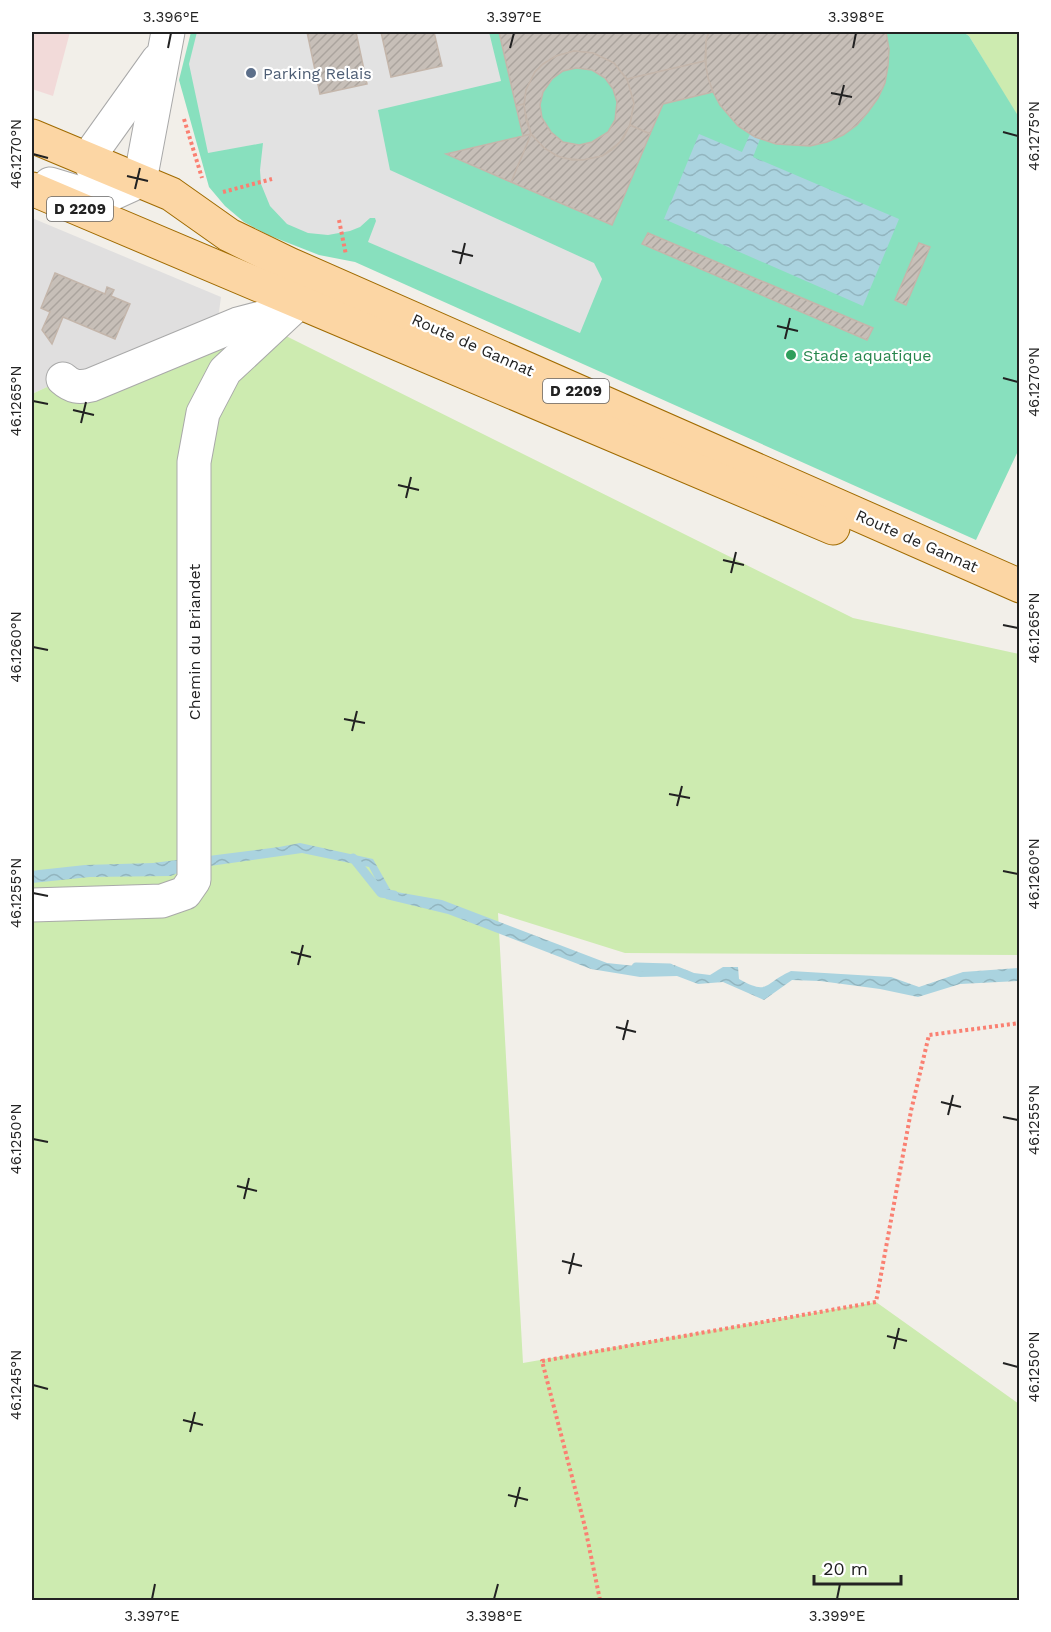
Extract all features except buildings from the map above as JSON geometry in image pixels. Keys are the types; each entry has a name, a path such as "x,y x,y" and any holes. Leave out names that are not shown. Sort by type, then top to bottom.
{"main road":[{"name":"Route de Gannat","path":"32,136 171,194 229,235 301,296 1020,607"},
{"name":"Route de Gannat","path":"32,189 128,230 301,296 1020,586"}],"street":[{"path":"128,230 107,196 88,158 166,41"},
{"path":"32,177 93,197 107,196 140,181 166,41"},
{"path":"63,379 71,386 91,385 301,296"},
{"name":"Chemin du Briandet","path":"32,905 162,901 185,893 194,864 194,462 203,413 225,371 301,296"}],"path":[{"path":"218,193 272,179"},
{"path":"339,220 347,259"},
{"path":"600,1600 585,1527 542,1361 876,1302 911,1111 929,1035 1020,1023"}],"shaded area":[{"path":"32,32 70,32 53,96 32,89"},
{"path":"197,32 489,32 501,81 378,110 390,170 594,263 602,279 580,333 368,242 375,218 370,218 360,227 350,231 328,235 308,233 287,224 270,206 261,184 263,143 208,153 189,64"},
{"path":"32,218 221,297 215,341 73,403 47,387 32,394"}],"green space":[{"name":"Stade aquatique","path":"191,32 963,32 969,36 1020,119 1019,449 976,540 355,262 319,255 268,235 244,222 225,206 209,187 179,80"},
{"path":"963,32 1019,32 1019,119 969,36"},
{"path":"282,334 853,618 1019,654 1019,955 625,953 498,913 523,1363 876,1302 1019,1404 1019,1600 32,1600 32,394 47,387 73,403 215,341"}],"water":[{"path":"699,134 742,152 750,134 760,139 753,157 899,219 863,306 664,219"},
{"path":"300,843 373,859 391,891 442,900 607,963 654,968 674,965 694,973 710,975 723,967 738,967 739,979 756,987 766,986 791,971 891,977 919,987 963,972 1019,968 1019,981 960,984 918,997 880,989 820,981 792,980 764,1000 723,982 698,984 677,976 640,977 591,969 448,914 386,899 369,867 302,853 210,866 193,866 171,876 90,877 32,883 32,871 85,865 153,863"}],"waterway":[{"path":"353,858 381,893 394,895"},
{"path":"636,967 670,968"}],"place":[{"name":"Parking Relais","path":"251,73"},
{"name":"Stade aquatique","path":"791,355"}]}
